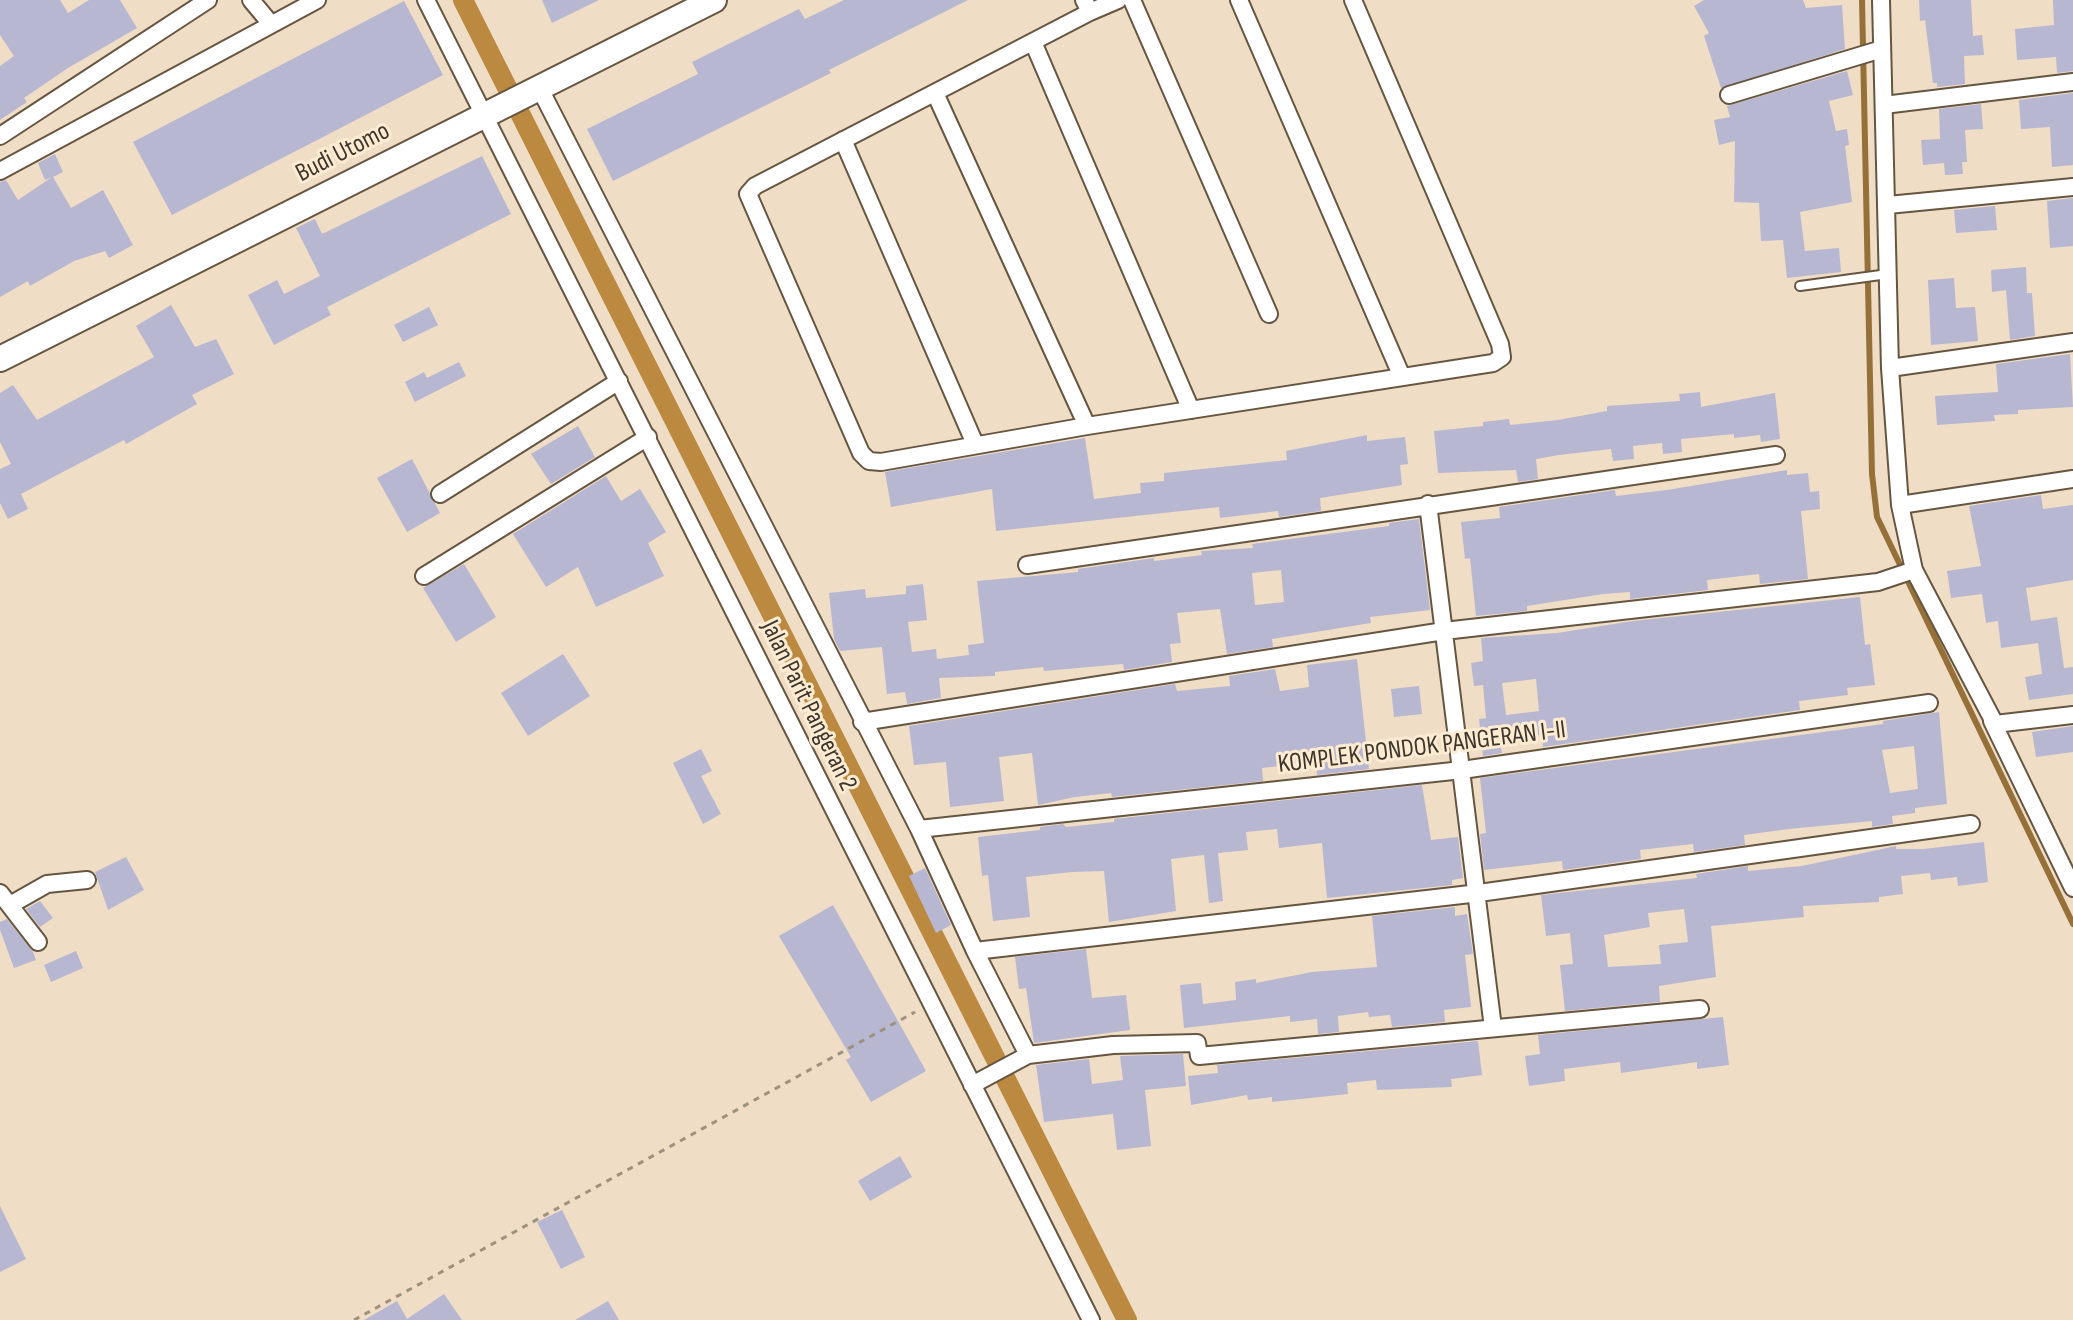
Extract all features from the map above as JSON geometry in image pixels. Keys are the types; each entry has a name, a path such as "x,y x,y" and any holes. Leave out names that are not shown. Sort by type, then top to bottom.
{"street":[{"path":"0,136 208,0"},
{"path":"251,0 271,24"},
{"path":"0,171 317,0"},
{"name":"Jalan Parit Pangeran 2","path":"426,0 488,111 619,381 931,1003 977,1082 1091,1320"},
{"name":"Budi Utomo","path":"0,359 714,0"},
{"path":"1118,0 1087,6 1033,42 755,186 748,194 749,203 861,453 869,461 881,462 975,444 1493,363 1502,357 1494,330 1353,0"},
{"path":"1132,0 1269,314"},
{"path":"1239,0 1402,377"},
{"path":"1881,0 1877,50 1884,105 1888,205 1884,274 1900,505 1911,571 1992,721 2073,888"},
{"path":"1033,42 1191,410"},
{"path":"1729,95 1877,50"},
{"path":"1884,105 2073,82"},
{"path":"531,90 919,829 1023,1058"},
{"path":"935,93 1087,426"},
{"path":"843,140 975,444"},
{"path":"1888,205 2073,187"},
{"path":"1890,368 2073,342"},
{"path":"440,494 619,381"},
{"path":"424,576 648,437"},
{"path":"1027,565 1776,455"},
{"path":"1900,505 2073,479"},
{"path":"1428,504 1479,893 1493,1028"},
{"path":"862,722 1444,631 1878,582 1911,571"},
{"name":"KOMPLEK PONDOK PANGERAN I-II","path":"919,829 1462,770 1929,703"},
{"path":"1992,721 1999,724 2073,715"},
{"path":"975,951 1479,893 1971,824"},
{"path":"38,942 5,899 47,884 87,880"},
{"path":"977,1082 1023,1058 1113,1045 1197,1043 1199,1056 1700,1009"}],"lane":[{"path":"1800,286 1884,274"}],"path":[{"path":"354,1320 931,1003"}],"building":[{"path":"0,0 60,0 68,13 89,0 120,0 137,28 68,68 24,98 27,102 0,120 0,66 14,56 0,35"},
{"path":"542,0 599,0 552,23"},
{"path":"844,0 968,0 829,70 831,73 613,181 587,129 698,74 692,62 799,9 805,19"},
{"path":"1704,0 1803,0 1806,8 1842,5 1845,49 1721,88 1704,36 1709,33 1694,6"},
{"path":"1919,0 1971,0 1973,36 1982,35 1984,55 1964,56 1965,84 1937,87 1937,83 1933,83 1925,20 1920,21"},
{"path":"2053,0 2073,0 2073,71 2057,73 2056,57 2017,60 2015,29 2054,25"},
{"path":"404,1 443,75 172,215 133,142"},
{"path":"1847,71 1853,95 1829,101 1836,131 1847,129 1849,145 1845,146 1852,202 1800,212 1805,251 1839,248 1841,272 1787,278 1783,240 1761,241 1759,203 1734,202 1735,141 1719,145 1714,120 1730,117 1727,106"},
{"path":"2073,93 2073,165 2052,167 2050,127 2021,129 2019,100"},
{"path":"1981,104 1983,129 1965,130 1967,162 1962,162 1963,174 1945,175 1944,163 1923,165 1921,140 1940,139 1939,109"},
{"path":"55,154 63,172 53,177 71,208 103,190 133,245 109,258 105,251 74,261 30,286 28,281 0,297 0,182 6,180 18,200 52,177 45,180 38,163"},
{"path":"482,156 511,214 327,307 331,315 274,345 248,295 277,280 284,294 320,276 296,228 315,219 322,234"},
{"path":"2073,198 2073,246 2050,248 2047,201"},
{"path":"1995,206 1997,230 1956,233 1954,210"},
{"path":"2026,267 2027,293 2032,293 2035,336 2010,340 2006,290 1992,292 1991,270"},
{"path":"1954,278 1956,308 1975,307 1978,341 1931,345 1928,280"},
{"path":"171,305 195,347 216,339 234,374 192,395 197,404 126,444 124,440 21,494 28,509 8,519 0,503 0,469 11,464 0,442 0,393 13,385 37,420 154,357 136,326"},
{"path":"429,307 438,325 403,342 394,325"},
{"path":"2070,354 2073,407 2018,410 2018,414 1994,415 1995,421 1937,425 1935,396 1998,392 1996,364"},
{"path":"459,362 466,376 415,402 405,382 424,372 427,378"},
{"path":"1700,392 1701,407 1775,393 1780,439 1761,442 1760,435 1734,438 1734,434 1681,439 1682,452 1663,454 1662,443 1633,446 1634,459 1613,461 1611,449 1559,455 1536,459 1538,479 1518,482 1516,470 1438,473 1434,431 1483,426 1483,422 1509,419 1510,425 1558,420 1607,411 1607,406 1680,401 1679,394"},
{"path":"578,426 595,457 551,484 531,454"},
{"path":"1367,435 1367,441 1405,437 1408,464 1400,465 1402,485 1320,498 1321,511 1279,517 1278,511 1220,518 1219,507 996,531 992,489 891,507 885,472 1085,438 1094,499 1141,493 1140,483 1164,481 1164,473 1287,460 1286,451"},
{"path":"412,459 440,513 407,532 377,478"},
{"path":"1787,470 1787,475 1808,473 1810,492 1819,491 1820,509 1801,511 1808,579 1760,584 1759,574 1707,580 1708,590 1630,599 1630,592 1603,594 1527,606 1527,611 1476,616 1470,558 1465,559 1461,522 1500,518 1499,507 1615,490 1616,496 1667,490"},
{"path":"606,476 621,501 640,489 666,532 648,543 664,576 596,607 578,567 546,587 513,534"},
{"path":"2041,495 2043,509 2073,505 2073,580 2026,588 2031,621 2057,617 2064,668 2073,667 2073,694 2029,700 2025,677 2042,674 2038,643 2001,648 1998,621 1986,623 1982,594 1951,598 1947,571 1981,566 1969,506"},
{"path":"1419,519 1430,610 1370,617 1371,623 1272,639 1273,647 1227,654 1220,609 1177,613 1181,643 1170,644 1172,662 1124,670 1123,664 1044,671 1043,667 995,672 995,676 939,678 941,698 907,704 905,692 887,694 882,647 840,651 834,639 829,593 865,589 866,598 906,594 906,586 923,584 927,620 908,622 912,652 936,649 937,659 969,655 968,645 984,643 977,581 1078,572 1078,569 1154,558 1154,561 1202,555 1201,551 1253,548 1252,544 1389,526 1389,523","holes":["1281,570 1284,602 1255,605 1252,573"]},
{"path":"464,564 496,617 456,642 423,588"},
{"path":"1860,597 1865,645 1870,644 1875,685 1847,688 1848,695 1799,701 1800,710 1543,747 1542,735 1513,738 1500,741 1502,753 1483,756 1479,719 1486,718 1483,685 1474,686 1471,663 1483,661 1481,638 1557,633 1633,621","holes":["1536,679 1539,711 1506,715 1502,683"]},
{"path":"563,654 590,696 528,736 501,693"},
{"path":"1357,659 1369,769 1317,775 1316,762 1262,768 1263,781 1112,797 1111,793 1038,805 1032,753 999,757 1004,801 950,807 946,762 914,765 909,726 1175,684 1177,691 1230,686 1229,676 1275,669 1280,691 1309,687 1307,665"},
{"path":"1419,686 1422,714 1394,717 1391,689"},
{"path":"1939,712 1947,804 1915,808 1915,813 1892,816 1893,824 1872,827 1872,821 1744,835 1745,845 1694,852 1693,844 1640,850 1641,859 1563,870 1562,861 1484,870 1480,834 1486,833 1480,778 1883,724 1883,721","holes":["1914,746 1918,789 1890,793 1882,750"]},
{"path":"2073,726 2073,752 2036,757 2032,732"},
{"path":"701,749 712,771 701,776 721,814 703,824 673,763"},
{"path":"1422,785 1431,840 1458,837 1463,878 1452,880 1452,885 1327,898 1322,843 1279,848 1277,829 1246,832 1248,850 1218,853 1223,901 1209,903 1204,855 1171,859 1176,911 1109,922 1104,871 1072,872 1026,877 1030,917 993,921 988,875 982,876 978,837 1040,830 1040,827 1063,824 1066,827 1114,822 1114,819"},
{"path":"1984,842 1988,882 1958,886 1957,877 1931,880 1930,873 1901,876 1903,894 1879,897 1879,902 1803,906 1804,917 1711,926 1716,977 1659,986 1660,1002 1565,1011 1560,965 1573,964 1570,933 1546,936 1541,895 1697,878 1696,874 1748,866 1748,871 1802,866 1896,846 1896,849","holes":["1684,909 1688,942 1659,945 1661,964 1608,967 1604,935 1650,927 1648,913"]},
{"path":"126,857 144,890 108,910 95,872"},
{"path":"925,868 951,925 936,933 909,876"},
{"path":"40,901 53,918 40,927 26,909"},
{"path":"833,905 926,1071 871,1102 846,1060 851,1057 779,936"},
{"path":"1455,907 1455,916 1467,914 1473,954 1465,955 1471,1007 1444,1010 1445,1022 1392,1027 1390,1015 1369,1017 1368,1012 1338,1016 1339,1032 1318,1034 1317,1019 1290,1022 1290,1016 1184,1028 1180,985 1201,983 1203,1004 1236,1000 1235,982 1256,979 1256,983 1312,972 1377,967 1372,916"},
{"path":"7,919 36,960 14,968 0,930 0,922"},
{"path":"1086,949 1092,998 1126,995 1130,1030 1034,1043 1026,988 1019,989 1015,957"},
{"path":"76,951 83,968 51,982 44,965"},
{"path":"1723,1017 1729,1065 1697,1069 1697,1062 1621,1073 1620,1062 1564,1069 1565,1081 1529,1086 1525,1056 1540,1054 1538,1035"},
{"path":"1478,1041 1482,1075 1451,1079 1452,1087 1377,1090 1376,1080 1347,1083 1348,1094 1272,1102 1272,1097 1248,1100 1247,1095 1191,1105 1188,1076 1218,1073 1217,1065"},
{"path":"1183,1054 1186,1086 1145,1090 1151,1146 1117,1150 1113,1114 1044,1122 1036,1065 1089,1059 1092,1084 1123,1080 1120,1056"},
{"path":"900,1156 912,1177 870,1201 858,1181"},
{"path":"0,1206 26,1259 0,1272"},
{"path":"562,1210 585,1257 561,1269 537,1222"},
{"path":"444,1294 462,1320 364,1320 397,1301 407,1319"},
{"path":"608,1301 619,1320 575,1320"}],"waterway":[{"path":"463,0 1127,1320"},
{"path":"1862,0 1872,474 1877,517 2073,924"}]}
